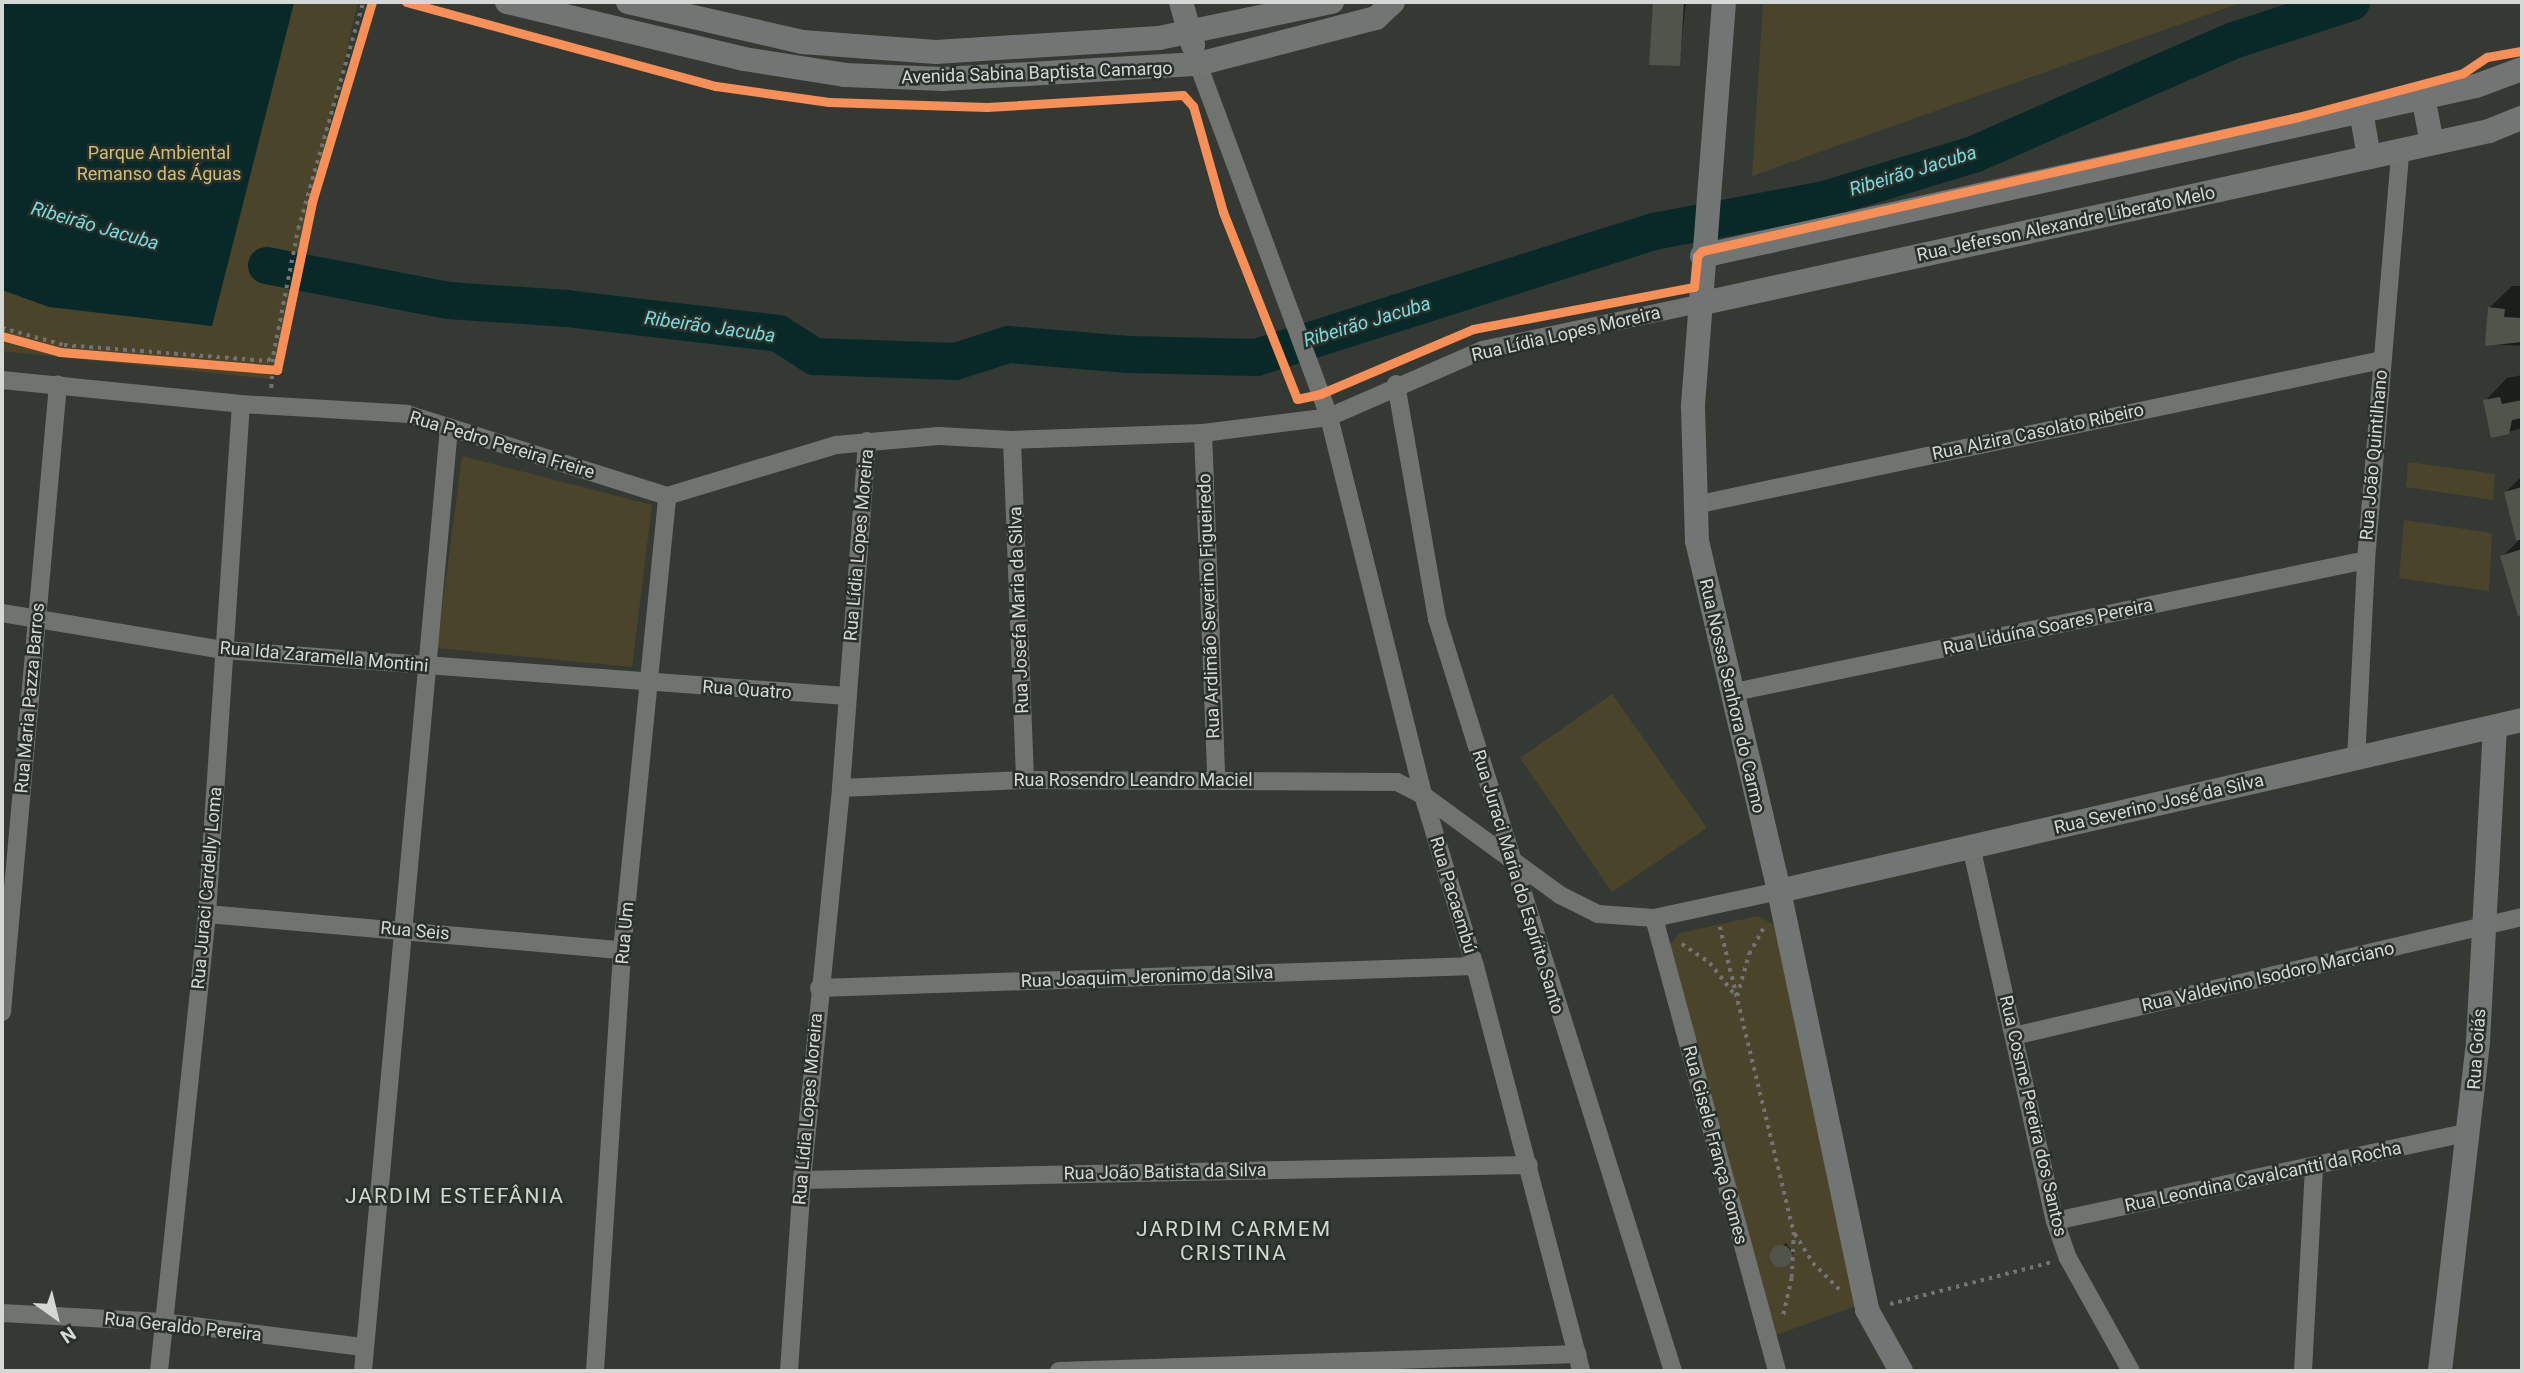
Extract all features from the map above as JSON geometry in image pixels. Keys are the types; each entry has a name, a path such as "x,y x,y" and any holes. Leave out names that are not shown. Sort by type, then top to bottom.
{"main road":[{"name":"Avenida Sabina Baptista Camargo","path":"507,2 744,59 845,75 943,79 1198,64 1376,18 1393,2"},
{"name":"Avenida Sabina Baptista Camargo","path":"628,2 778,38 893,51 1103,44 1190,32 1332,2"},
{"path":"1181,2 1198,64"},
{"name":"Rua Nossa Senhora do Carmo","path":"1724,2 1702,247 1693,407 1697,541 1730,693 1779,891 1867,1310 1901,1371"},
{"path":"1702,247 2361,111 2476,86 2522,69"},
{"path":"2423,97 2432,144"},
{"path":"2361,111 2369,157"},
{"name":"Rua Jeferson Alexandre Liberato Melo","path":"1699,304 2432,144 2522,118"},
{"name":"Rua Severino José da Silva","path":"1779,891 2522,720"},
{"name":"Rua Goiás","path":"2440,1371 2470,1132 2496,726"},
{"path":"1768,848 1793,870 1822,881"}],"street":[{"name":"Rua Pacaembú","path":"1198,64 1329,417 1423,795 1475,966 1580,1362"},
{"name":"Rua João Quintilhano","path":"2356,760 2366,560 2400,151"},
{"name":"Rua Lídia Lopes Moreira","path":"789,1371 819,988 841,788 867,441 939,436 1012,440 1203,433 1329,417 1396,384 1482,350 1699,304"},
{"name":"Rua Alzira Casolato Ribeiro","path":"1695,505 2382,360"},
{"name":"Rua Pedro Pereira Freire","path":"2,380 241,404 407,414 667,496"},
{"name":"Rua Maria Pazza Barros","path":"2,1012 58,384"},
{"name":"Rua Juraci Maria do Espírito Santo","path":"1396,384 1437,619 1672,1371"},
{"name":"Rua Juraci Cardelly Loma","path":"159,1371 162,1322 208,914 241,404"},
{"path":"363,1371 430,667 449,427"},
{"name":"Rua Ardimão Severino Figueiredo","path":"1203,433 1216,779"},
{"name":"Rua Josefa Maria da Silva","path":"1012,440 1025,780"},
{"path":"667,496 835,444 867,441"},
{"name":"Rua Um","path":"595,1371 622,950 667,496"},
{"name":"Rua Liduína Soares Pereira","path":"1730,693 2366,560"},
{"name":"Rua Ida Zaramella Montini","path":"2,612 224,650 649,684"},
{"name":"Rua Quatro","path":"649,684 846,696"},
{"name":"Rua Rosendro Leandro Maciel","path":"841,788 1025,780 1216,779 1397,782 1423,795"},
{"name":"Rua Severino José da Silva","path":"1423,795 1560,895 1598,914 1654,918 1779,891"},
{"name":"Rua Cosme Pereira dos Santos","path":"1971,846 2055,1221 2068,1258 2131,1371"},
{"name":"Rua Seis","path":"208,914 622,950"},
{"name":"Rua Valdevino Isodoro Marciano","path":"2014,1036 2522,917"},
{"name":"Rua Gisele França Gomes","path":"1654,918 1777,1371"},
{"name":"Rua Joaquim Jeronimo da Silva","path":"819,988 1475,966"},
{"name":"Rua Leondina Cavalcantti da Rocha","path":"2055,1221 2470,1132"},
{"name":"Rua João Batista da Silva","path":"802,1180 1529,1165"},
{"path":"2303,1371 2314,1167"},
{"name":"Rua Geraldo Pereira","path":"2,1313 162,1322 364,1347"},
{"path":"1059,1371 1580,1362"}],"path":[{"path":"269,405 273,355 298,229 363,2"},
{"path":"2,336 60,352 277,370 312,202 372,2"},
{"path":"2,328 64,345 261,363 273,355"},
{"path":"1737,998 1749,954 1769,923"},
{"path":"1720,927 1794,1232 1791,1286 1779,1325"},
{"path":"1676,942 1710,962 1737,998"},
{"path":"1794,1232 1813,1263 1844,1293"},
{"path":"1867,1310 2068,1258"}],"green space":[{"name":"Parque Ambiental Remanso das Águas","path":"2,2 358,2 271,379 2,351"},
{"path":"1763,2 2243,2 1752,176"},
{"path":"462,456 652,505 632,667 437,648"},
{"path":"2408,462 2495,474 2493,500 2406,487"},
{"path":"2404,520 2492,533 2489,591 2399,578"},
{"path":"1612,694 1707,828 1612,892 1520,758"},
{"path":"1758,916 1774,925 1859,1305 1776,1335 1669,945 1680,933"}],"water":[{"name":"Parque Ambiental Remanso das Águas","path":"2,2 294,3 212,326 49,307 2,290"}],"building":[{"path":"1653,2 1684,2 1680,66 1649,65"},
{"path":"2488,307 2505,309 2504,317 2522,318 2522,342 2485,346"},
{"path":"2500,397 2502,404 2522,400 2522,418 2512,420 2509,434 2491,438 2483,400"},
{"path":"2522,487 2522,540 2516,540 2504,492"},
{"path":"2522,549 2522,615 2518,616 2500,556"},
{"path":"1781,1245 1789,1248 1792,1256 1789,1264 1781,1267 1773,1264 1770,1256 1773,1248"}],"waterway":[{"name":"Ribeirão Jacuba","path":"266,265 448,300 566,308 778,333 814,356 955,361 1008,344 1128,354 1256,357 1653,231 1824,199 1973,154 2233,40 2351,2"}],"cycle path":[{"path":"2,336 60,352 277,370 312,202 372,2"},
{"path":"406,2 716,86 829,102 987,107 1183,95 1193,106 1223,212 1297,399 1320,394 1473,329 1694,287 1697,256 1702,251 2298,117 2463,73 2487,57 2522,51"}],"district":[{"name":"JARDIM ESTEFÂNIA","path":"455,1196"},
{"name":"JARDIM CARMEM CRISTINA","path":"1234,1241"}]}
